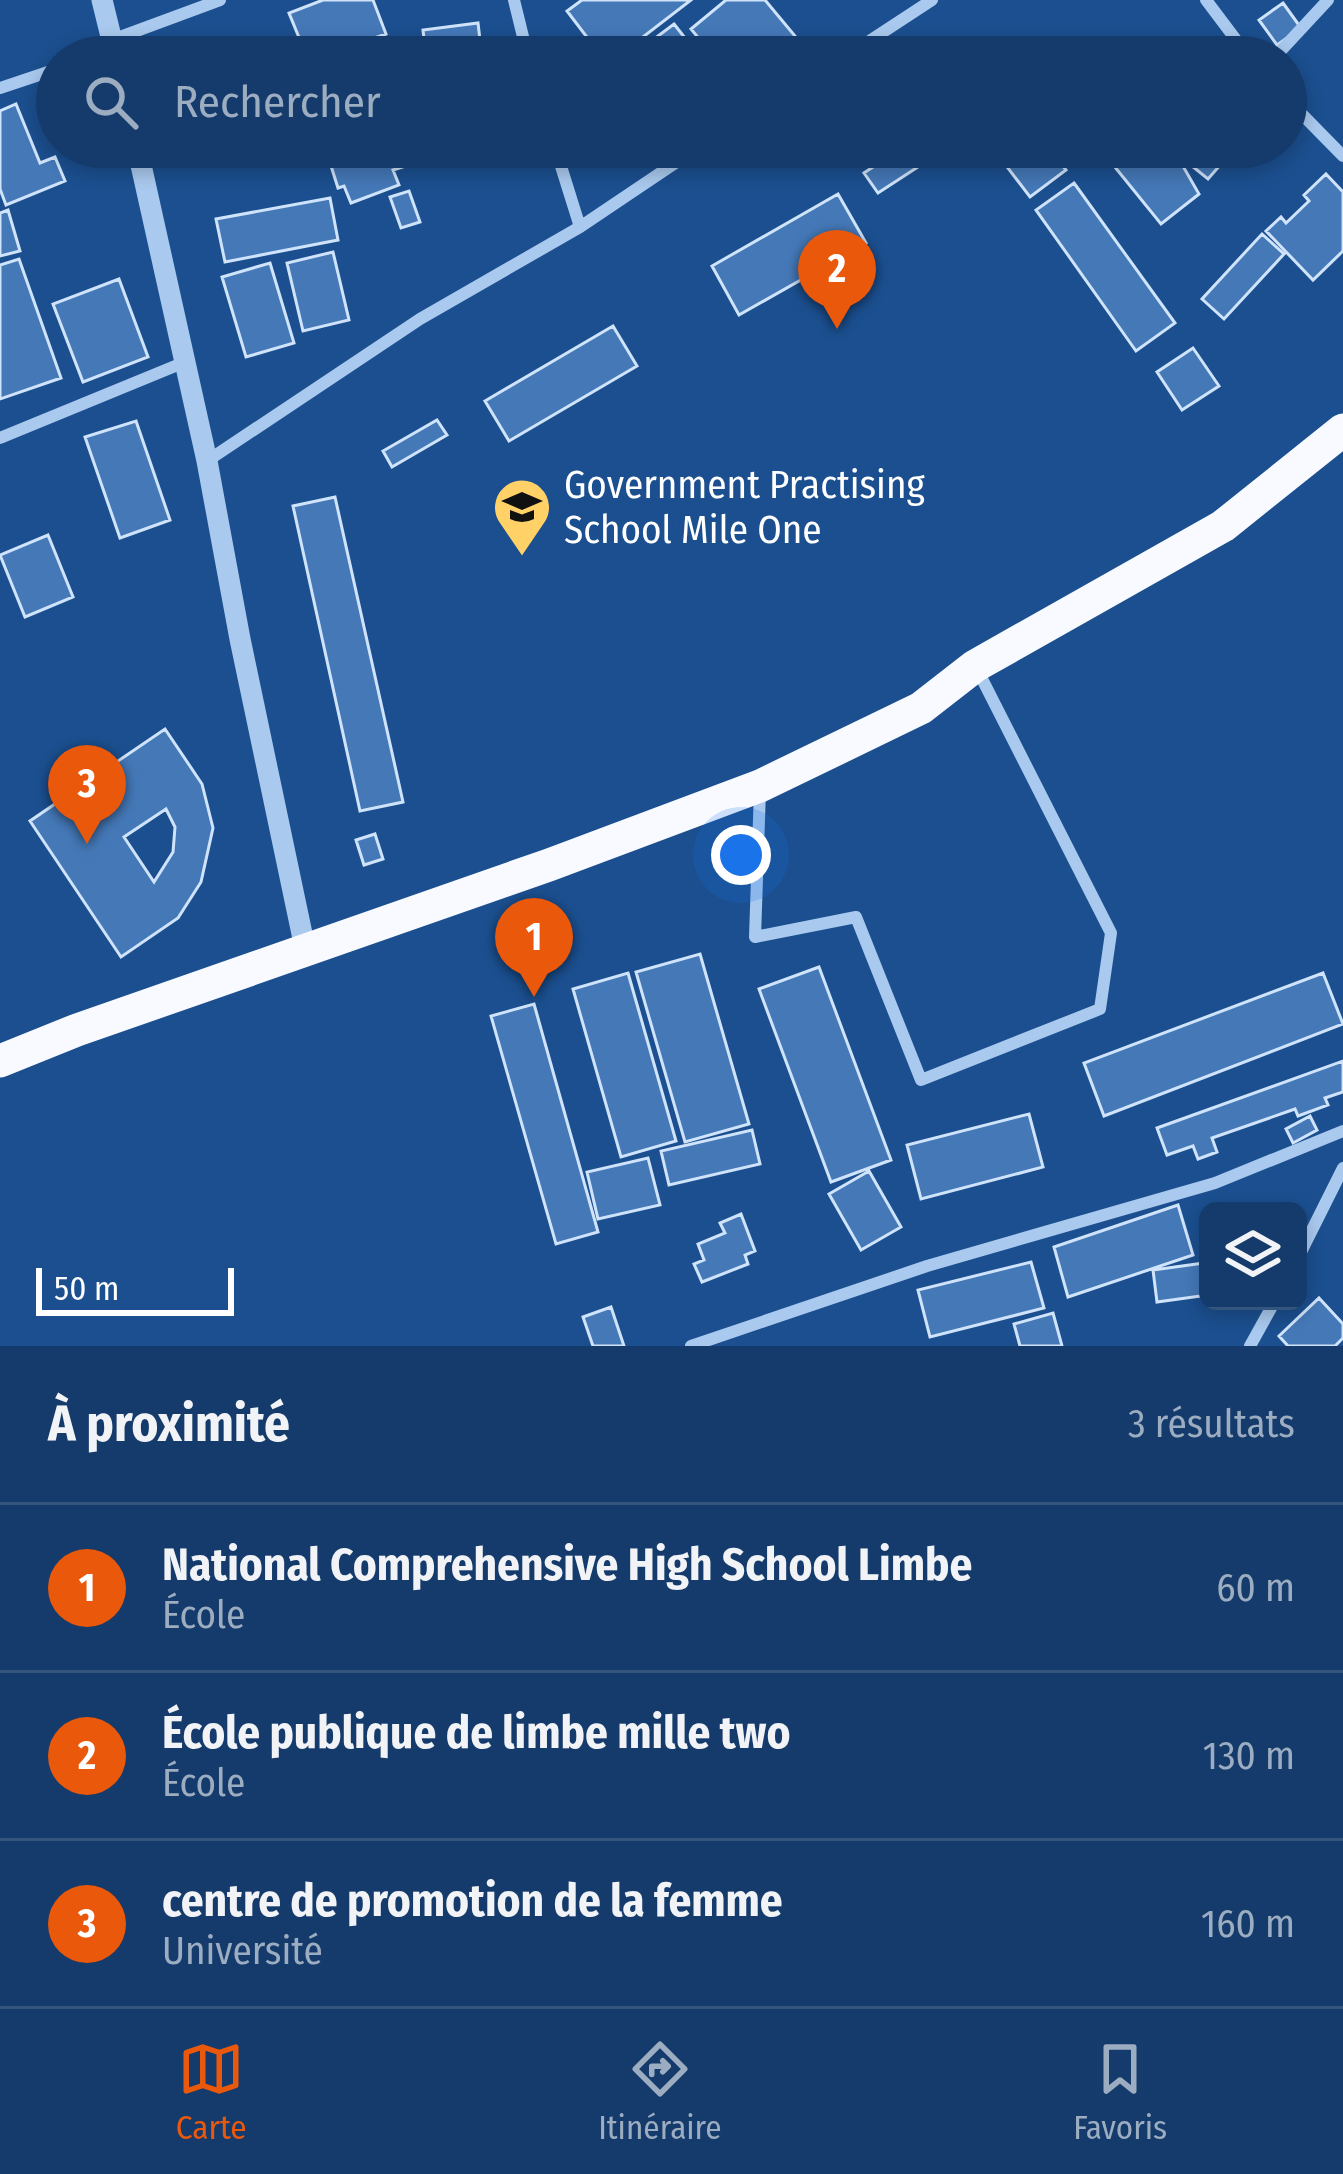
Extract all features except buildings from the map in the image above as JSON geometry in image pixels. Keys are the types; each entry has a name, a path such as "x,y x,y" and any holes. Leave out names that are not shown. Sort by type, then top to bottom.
{"highway":[{"path":"0,1060 760,786 921,708 975,666 1223,526 1343,430"}],"street":[{"path":"102,0 111,36"},
{"path":"142,36 220,0"},
{"path":"514,0 523,36"},
{"path":"876,36 932,0"},
{"path":"1206,0 1233,36"},
{"path":"1295,36 1328,0"},
{"path":"0,88 36,76"},
{"path":"1307,119 1343,156"},
{"path":"141,168 207,461 305,948"},
{"path":"562,168 580,227"},
{"path":"207,461 420,320 580,227 668,168"},
{"path":"0,438 185,362"},
{"path":"760,786 754,937 856,916 921,1080 1100,1009 1111,933 975,666"},
{"path":"691,1346 718,1342 927,1266 1216,1184 1343,1131"},
{"path":"1307,1240 1343,1168"},
{"path":"1250,1346 1270,1310"}],"place":[{"name":"École publique de limbe mille two","path":"837,329"},
{"name":"Government Practising School Mile One","path":"522,558"},
{"name":"centre de promotion de la femme","path":"87,844"},
{"name":"National Comprehensive High School Limbe","path":"534,997"}]}
